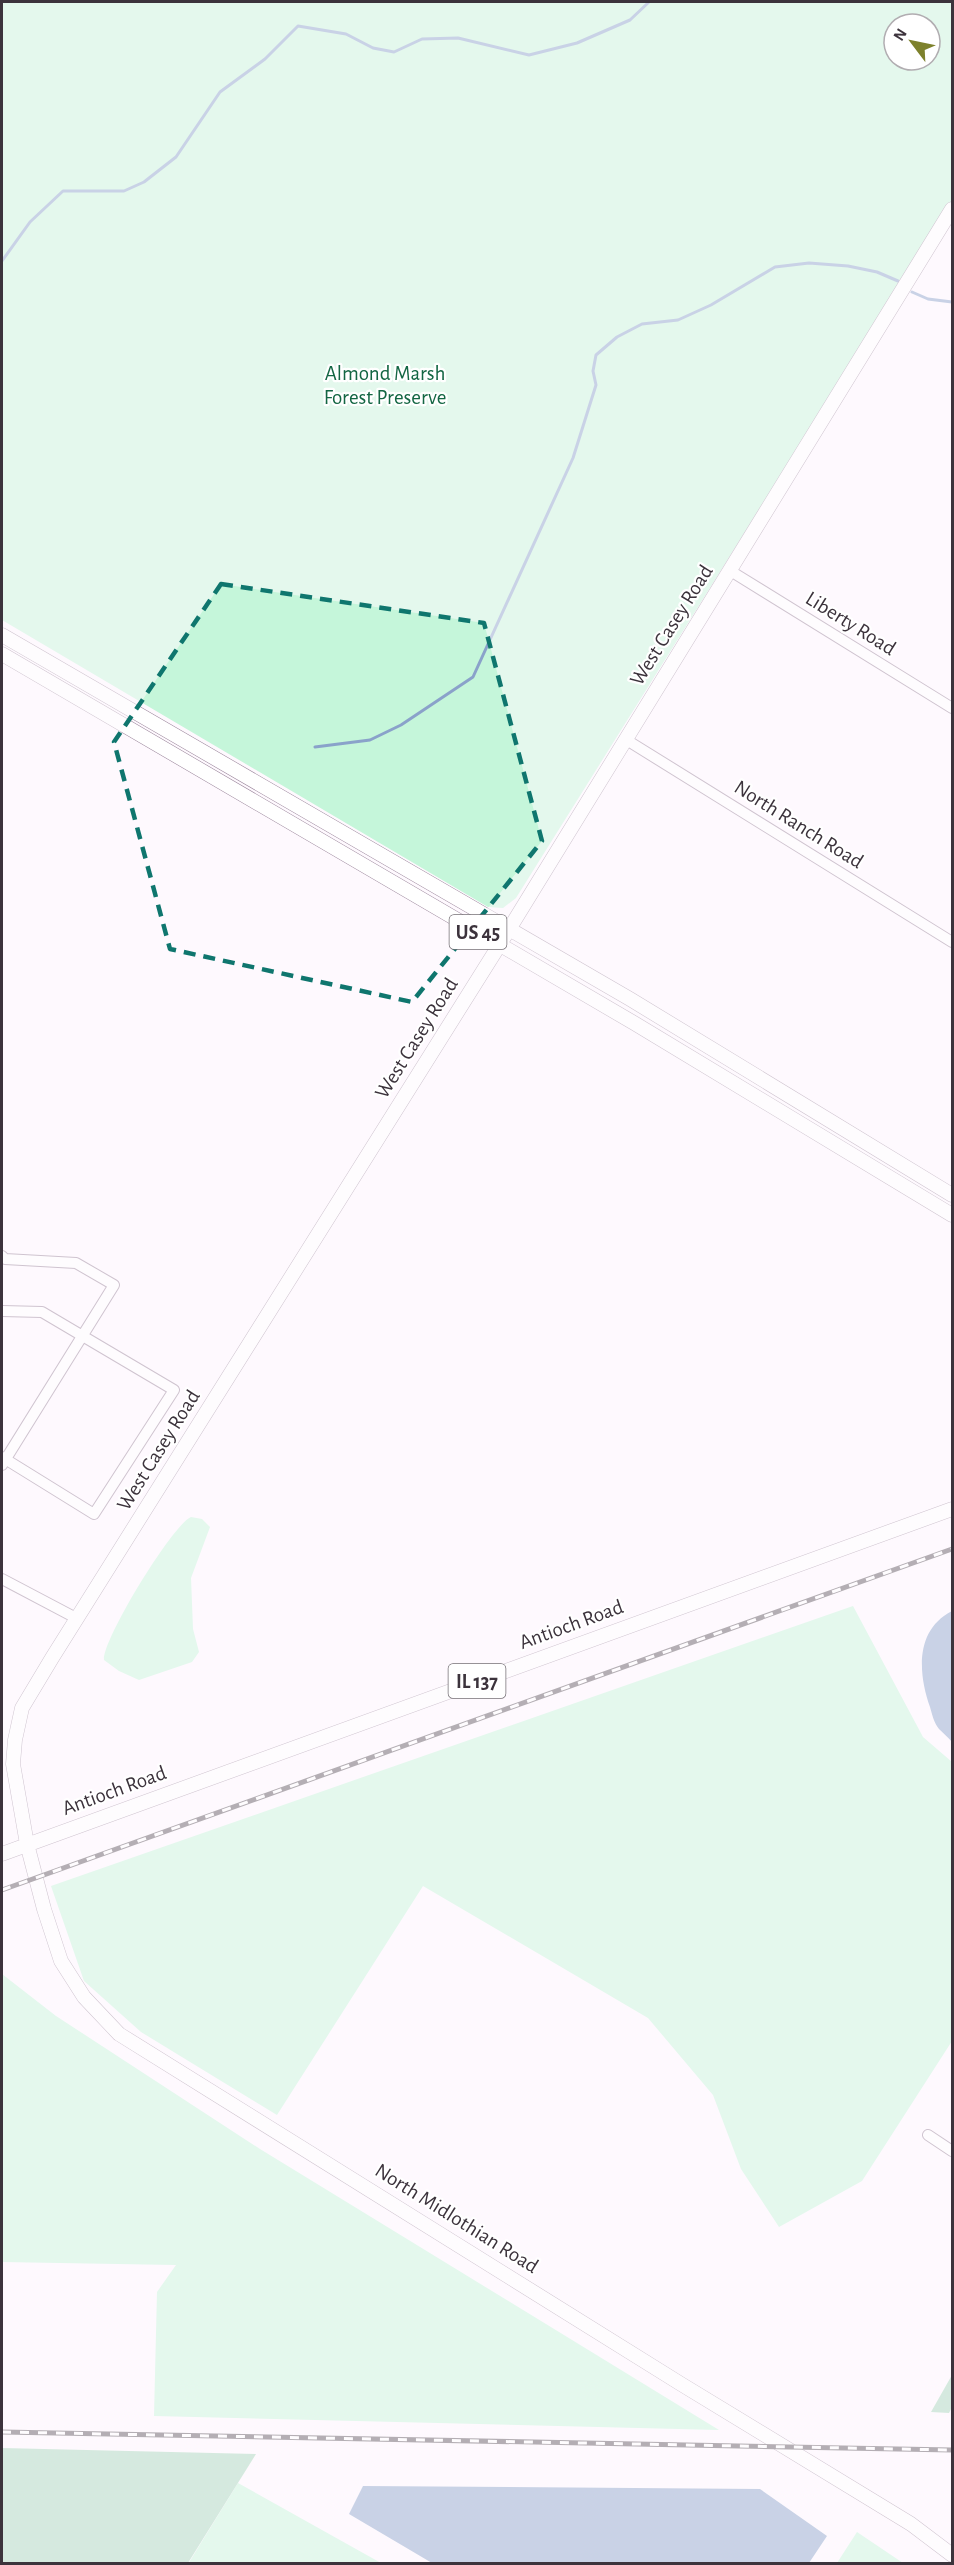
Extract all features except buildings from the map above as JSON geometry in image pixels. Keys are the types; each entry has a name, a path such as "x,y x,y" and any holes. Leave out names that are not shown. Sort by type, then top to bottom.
{"main road":[{"name":"West Casey Road","path":"27,1844 14,1764 18,1721 22,1708 76,1618 500,944 952,209"},
{"name":"US 45","path":"2,635 630,999 952,1195"},
{"name":"US 45","path":"2,654 500,944 952,1215"},
{"name":"Antioch Road","path":"2,1854 952,1509"},
{"name":"North Midlothian Road","path":"27,1844 44,1909 62,1960 84,1997 119,2034 681,2384 882,2506 933,2538 952,2555"}],"street":[{"name":"Liberty Road","path":"729,570 952,708"},
{"name":"North Ranch Road","path":"625,739 952,942"},
{"path":"2,1256 5,1259 76,1263 114,1285 82,1336 3,1461 94,1514 174,1390 82,1336 42,1312 2,1311"},
{"path":"2,1579 76,1618"},
{"path":"928,2135 952,2151"}],"highlighted area":[{"path":"221,584 484,623 542,841 412,1002 170,949 114,742"}],"green space":[{"name":"Almond Marsh Forest Preserve","path":"2,2 952,2 952,201 516,898 503,908 488,907 2,620"},
{"path":"191,1517 202,1519 210,1527 191,1578 193,1629 199,1652 192,1662 139,1680 119,1671 104,1660 106,1648 126,1608 155,1560 182,1524"},
{"path":"853,1606 923,1737 952,1762 952,2041 862,2181 779,2227 741,2169 713,2095 648,2018 423,1886 277,2115 141,2032 84,1981 51,1886"},
{"path":"2,1974 56,2016 260,2149 719,2430 154,2416 157,2292 176,2265 2,2262"},
{"path":"952,2375 952,2407 949,2413 931,2412"},
{"path":"2,2448 256,2454 188,2563 2,2564"},
{"path":"238,2483 381,2563 188,2564"},
{"path":"857,2532 903,2563 837,2563"}],"water":[{"path":"952,1611 952,1742 934,1721 926,1694 922,1667 923,1653 931,1629"},
{"path":"363,2486 760,2489 827,2536 809,2563 432,2563 349,2514"}],"waterway":[{"path":"2,261 30,222 63,191 124,191 144,182 176,157 220,92 265,59 298,26 346,34 373,48 394,52 422,39 458,38 529,55 577,43 630,20 649,2"},
{"path":"315,747 370,740 401,725 473,677 573,458 596,385 593,371 596,355 617,337 642,324 678,320 711,305 775,267 809,263 848,266 877,272 898,281"},
{"path":"912,292 928,299 952,302"}],"railway":[{"path":"2,1890 952,1549"},
{"path":"2,2432 952,2450"}]}
